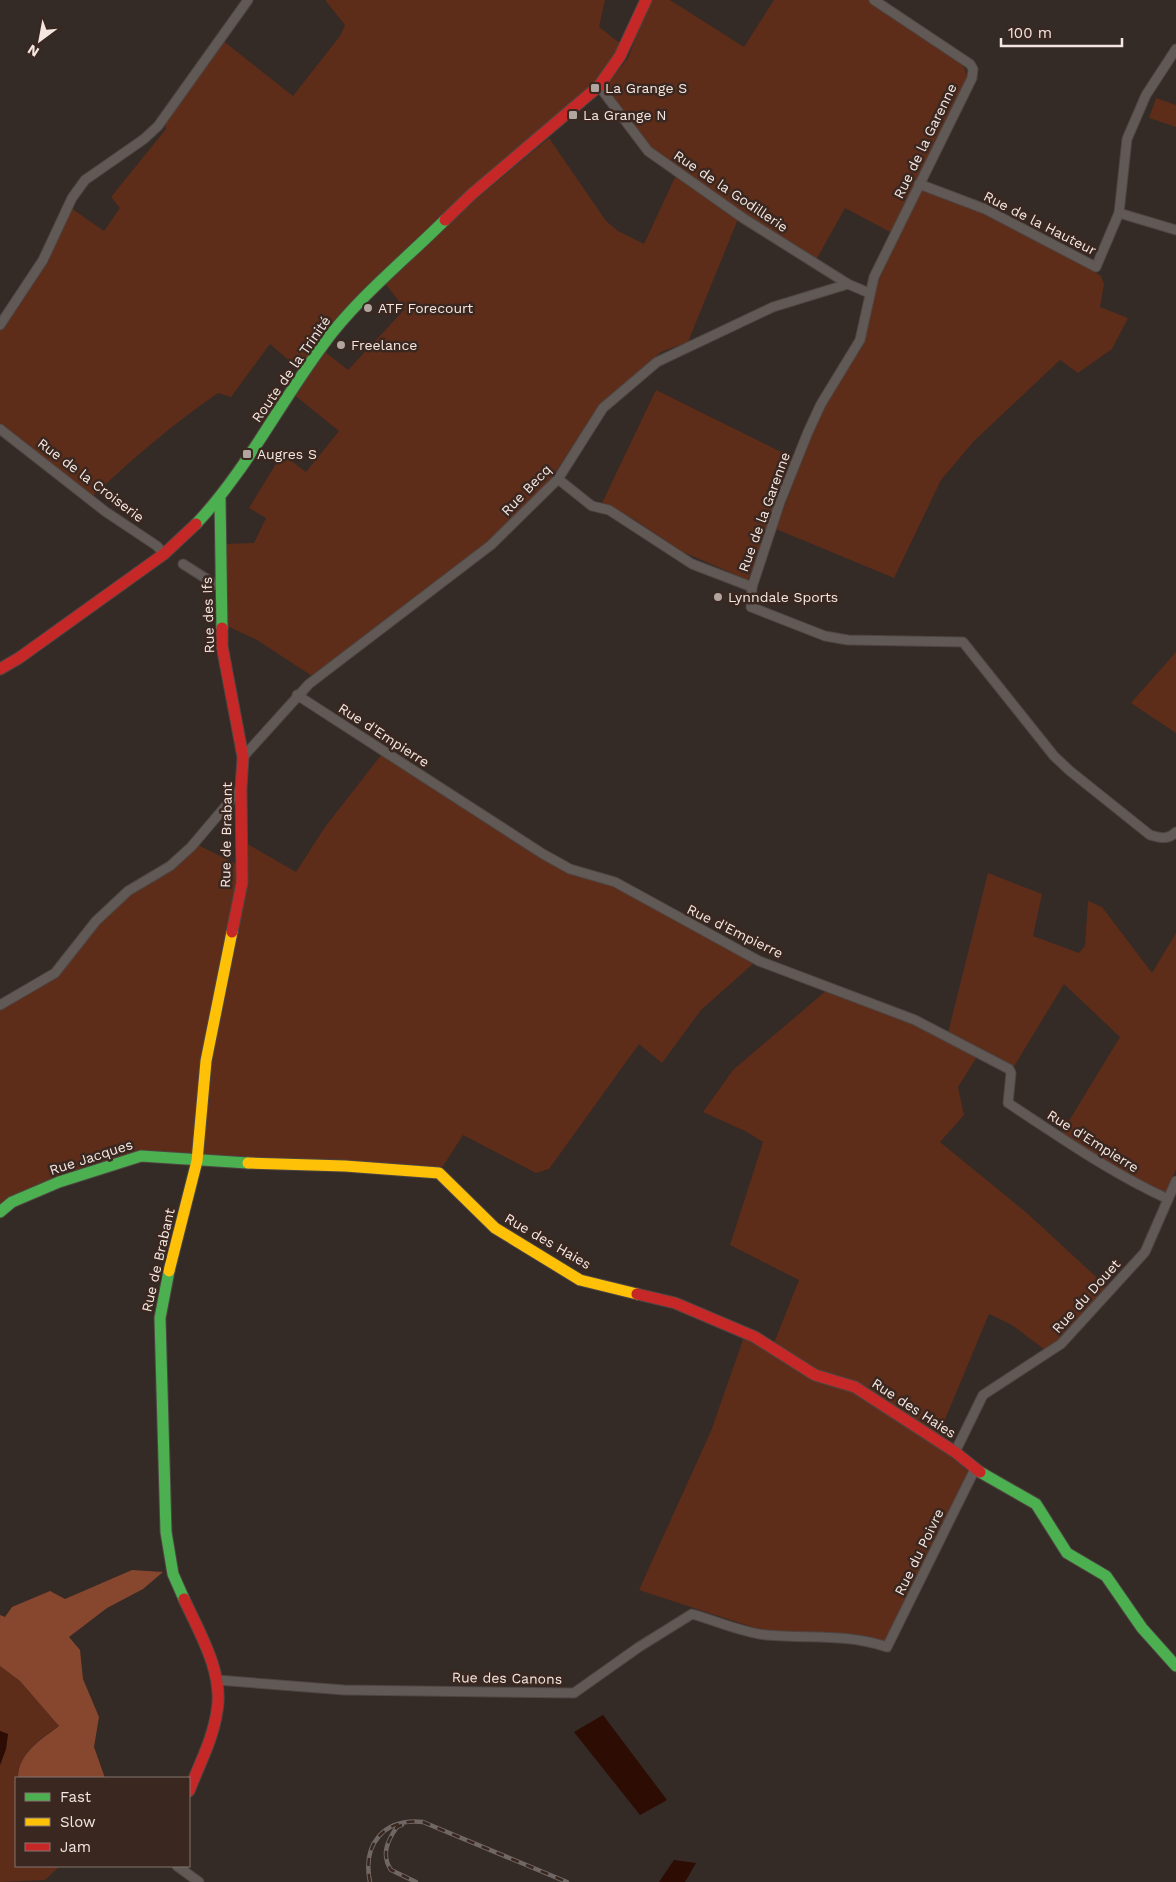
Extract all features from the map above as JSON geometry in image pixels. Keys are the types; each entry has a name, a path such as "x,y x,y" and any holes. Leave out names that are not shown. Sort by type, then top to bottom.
{"street":[{"path":"0,325 43,260 72,198 85,180 144,139 158,126 248,0"},
{"name":"Route de la Trinité","path":"0,668 19,658 164,554 188,533 220,499 323,344 345,318 472,194 599,86 614,68 626,47 646,0"},
{"name":"Rue de la Garenne","path":"874,0 970,64 973,69 972,78 874,277 860,340 821,404 808,432 780,502 752,587 750,608 824,636 848,640 963,642 1054,756 1070,771 1150,835 1160,838 1171,837 1176,832"},
{"name":"Rue de la Hauteur","path":"919,184 985,209 1096,267 1119,213 1127,139 1146,95 1176,49"},
{"name":"Rue de la Godillerie","path":"599,86 648,151 743,218 848,284 869,293"},
{"path":"1119,213 1176,230"},
{"name":"Rue Becq","path":"243,757 308,684 491,545 558,479 604,408 657,362 773,307 848,284"},
{"name":"Rue de la Croiserie","path":"0,429 76,489 157,546 164,554"},
{"path":"558,479 592,506 609,510 686,561 752,587"},
{"name":"Rue des Ifs","path":"220,499 222,646 243,757"},
{"path":"183,564 221,588"},
{"name":"Rue d'Empierre","path":"297,696 543,854 570,869 615,882 758,961 915,1020 1008,1069 1011,1073 1008,1103 1089,1156 1144,1188 1168,1199"},
{"name":"Rue de Brabant","path":"190,1787 215,1723 218,1708 217,1680 204,1643 172,1574 166,1532 160,1318 167,1279 197,1161 206,1061 242,883 241,788 243,757"},
{"path":"0,1006 56,973 96,921 128,891 170,866 191,847 241,788"},
{"name":"Rue Jacques","path":"0,1212 12,1202 59,1182 141,1156 197,1161"},
{"name":"Rue des Haies","path":"197,1161 336,1166 439,1173 495,1228 580,1280 675,1303 755,1337 814,1375 855,1387 955,1452 975,1469 1036,1504 1067,1553 1106,1576 1142,1628 1176,1666"},
{"name":"Rue du Douet","path":"955,1452 982,1395 1061,1344 1145,1252 1176,1181"},
{"name":"Rue du Poivre","path":"887,1647 975,1469"},
{"name":"Rue des Canons","path":"217,1680 344,1690 574,1693 639,1647 692,1614 764,1635 834,1636 865,1640 887,1647"},
{"path":"178,1867 199,1882"}],"shaded area":[{"path":"325,0 605,0 599,27 621,44 596,81 299,369 270,344 231,397 218,393 201,405 153,442 92,497 0,425 0,330 38,273 49,261 51,248 71,208 104,231 120,208 111,197 166,129 165,123 222,40 293,96 340,36 345,25"},
{"path":"650,0 670,0 744,47 774,0 869,0 962,63 968,77 892,233 845,208 816,260 740,212 652,150 604,88 628,58"},
{"path":"1156,98 1176,105 1176,127 1149,118"},
{"path":"549,138 606,221 618,231 644,244 676,175 738,219 688,342 661,352 601,404 552,477 516,516 476,551 312,676 257,640 227,626 225,544 254,543 266,518 249,508 282,454 306,472 339,431 293,394 324,351 348,370 405,309 384,282 475,200"},
{"path":"920,189 984,213 1082,264 1101,276 1104,284 1100,307 1128,318 1112,349 1078,373 1060,360 974,441 941,480 894,578 776,529 823,404 863,346 875,284"},
{"path":"656,390 793,458 748,580 683,552 632,518 602,503"},
{"path":"1176,652 1176,733 1131,703"},
{"path":"382,754 575,876 611,885 754,963 701,1010 662,1063 639,1044 549,1169 536,1173 463,1135 443,1166 436,1170 202,1156 207,1077 246,843 296,872 325,827"},
{"path":"196,844 238,865 234,902 193,1156 140,1153 0,1206 0,1009 54,976 96,926 125,899 183,859"},
{"path":"988,873 1042,894 1033,936 1079,953 1085,946 1088,901 1102,907 1152,973 1176,933 1176,1170 1166,1193 1120,1170 1061,1134 1120,1037 1064,984 1013,1068 948,1033"},
{"path":"827,990 904,1019 978,1055 958,1087 964,1115 940,1142 1028,1214 1107,1287 1056,1343 1045,1350 1012,1325 989,1314 938,1436 816,1371 774,1343 799,1280 730,1245 763,1142 747,1132 703,1112 733,1070"},
{"path":"744,1337 832,1381 889,1413 942,1450 968,1471 886,1641 865,1636 761,1630 639,1590 711,1431"},
{"path":"132,1570 163,1572 143,1589 107,1608 69,1637 80,1650 83,1679 99,1717 94,1747 105,1777 18,1777 19,1769 26,1754 59,1726 20,1681 0,1666 0,1615 5,1617 12,1607 50,1591 65,1599"},
{"path":"0,1666 20,1681 59,1726 38,1741 26,1754 19,1769 18,1777 15,1777 15,1867 59,1867 45,1880 0,1882 0,1765 6,1749 8,1734 0,1731"},
{"path":"603,1715 667,1800 640,1815 574,1732"},
{"path":"0,1731 8,1734 6,1749 0,1765"},
{"path":"674,1860 696,1863 685,1882 659,1882"}],"railway":[{"path":"370,1882 368,1868 369,1856 373,1845 387,1829 397,1824 409,1822 423,1822 567,1882"},
{"path":"402,1825 397,1827 390,1838 386,1859 391,1870 416,1882"}],"traffic: fast":[{"path":"196,524 214,504 247,460 307,367 336,328 365,296 445,220"},
{"path":"220,499 222,628"},
{"path":"0,1212 12,1202 59,1182 141,1156 248,1163"},
{"path":"169,1271 160,1318 166,1532 173,1574 184,1599"},
{"path":"980,1472 1036,1504 1067,1553 1106,1576 1142,1628 1176,1666"}],"traffic: slow":[{"path":"169,1271 197,1161 206,1061 232,932"},
{"path":"248,1163 345,1166 439,1173 495,1228 580,1280 637,1294"}],"traffic: jam":[{"path":"445,220 472,194 599,86 620,56 646,0"},
{"path":"0,669 19,658 164,554 196,524"},
{"path":"222,628 222,646 243,757 241,788 242,883 232,932"},
{"path":"637,1294 675,1303 755,1337 815,1375 855,1387 955,1452 980,1472"},
{"path":"184,1599 209,1653 217,1682 218,1697 212,1732 190,1789"}],"place":[{"name":"La Grange S","path":"595,88"},
{"name":"La Grange N","path":"573,115"},
{"name":"ATF Forecourt","path":"368,308"},
{"name":"Freelance","path":"341,345"},
{"name":"Augres S","path":"247,454"},
{"name":"Lynndale Sports","path":"718,597"}]}
